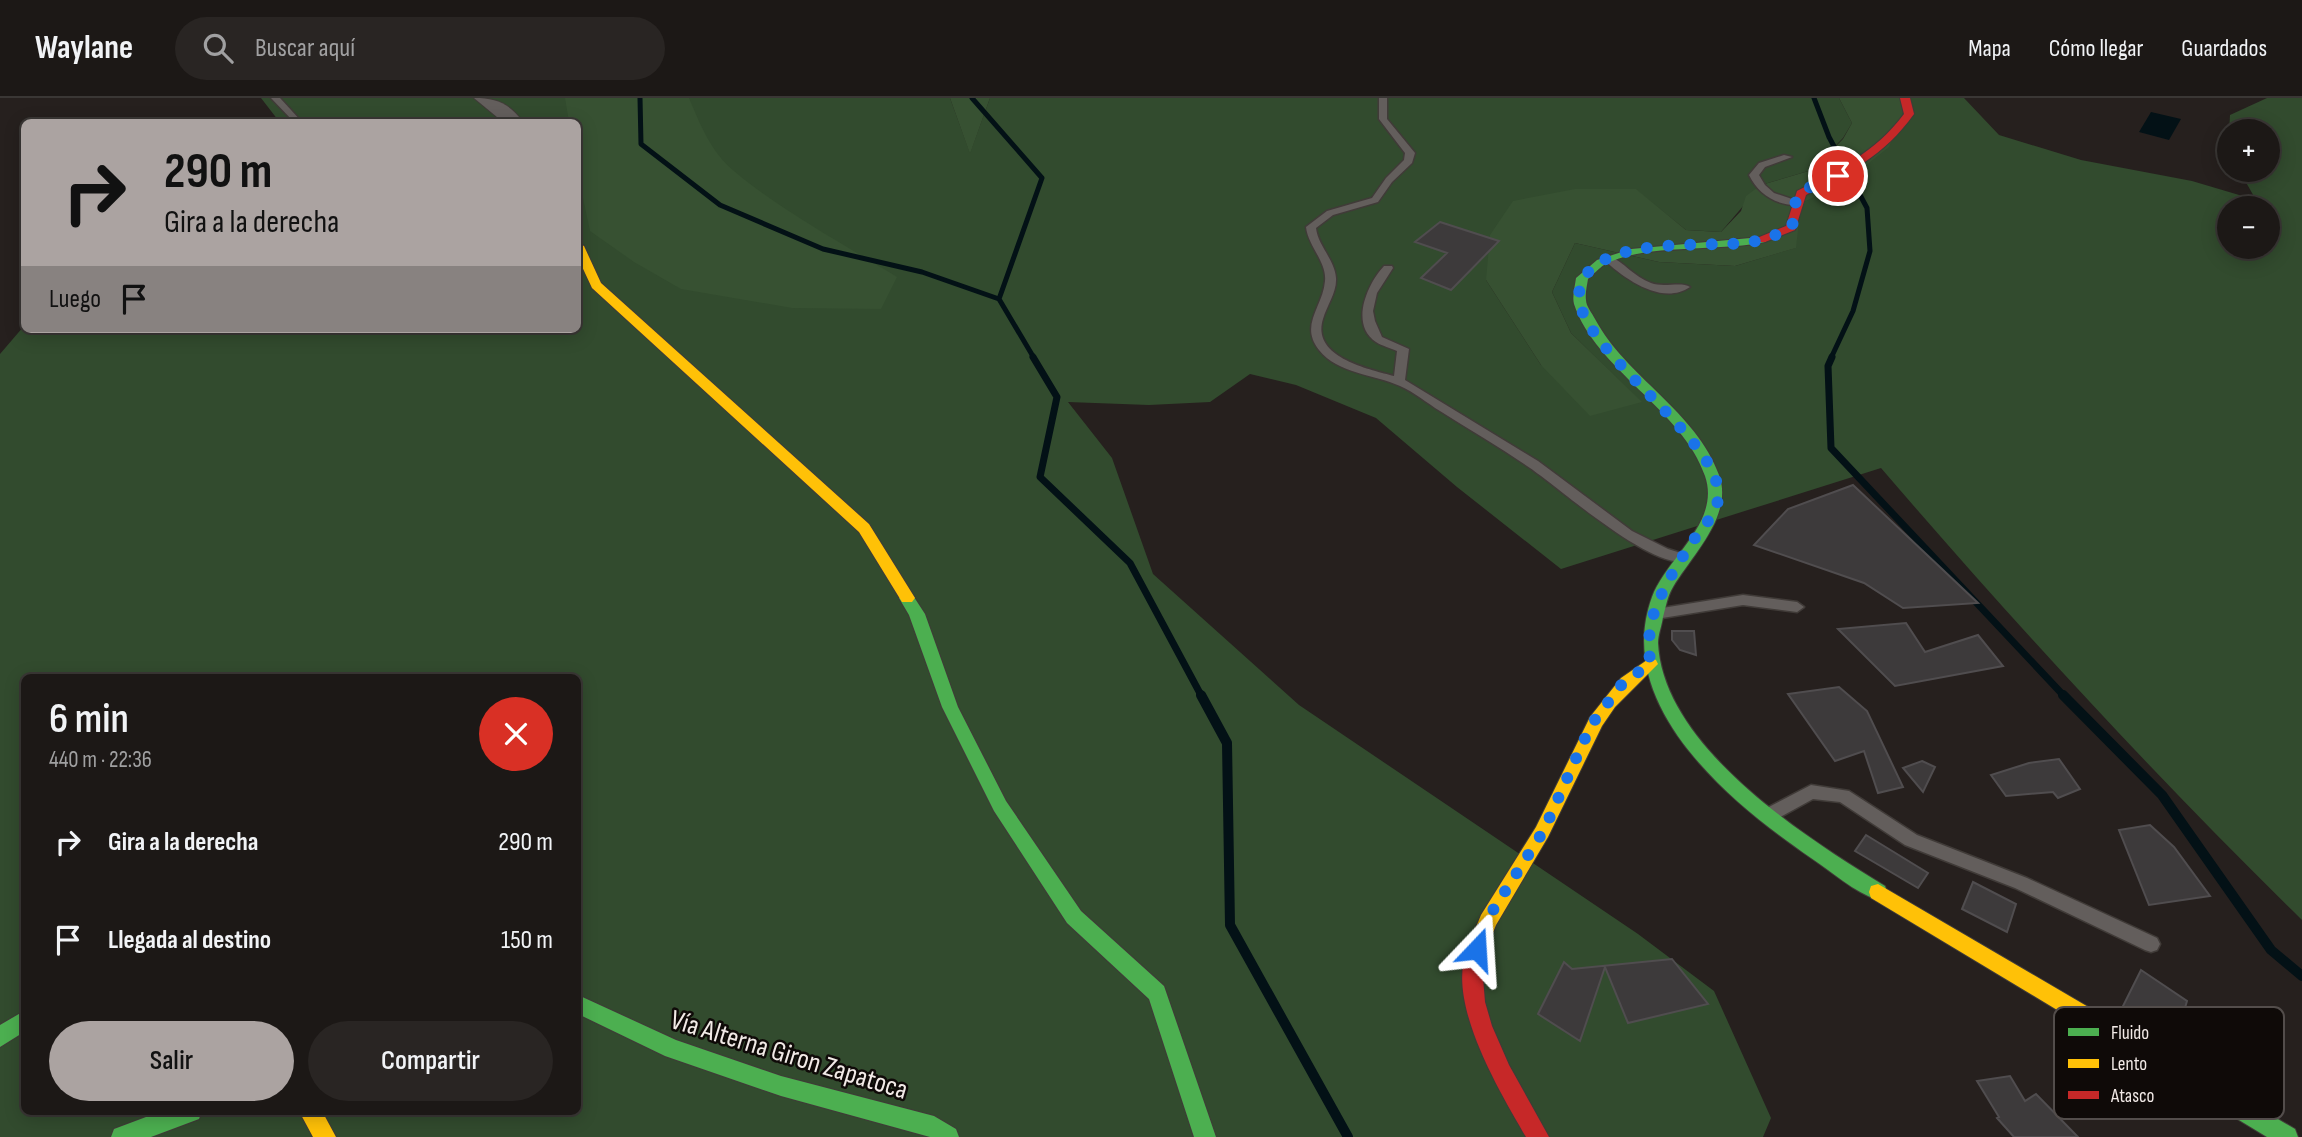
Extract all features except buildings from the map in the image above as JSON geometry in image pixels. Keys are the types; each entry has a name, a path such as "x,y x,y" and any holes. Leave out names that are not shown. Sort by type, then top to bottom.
{"street":[{"path":"483,98 509,119"},
{"path":"1905,98 1909,114 1900,130 1838,176 1802,191 1795,203 1796,217 1791,228 1773,237 1749,242 1639,250 1608,258 1588,271 1579,289 1583,312 1598,337 1707,461 1718,489 1717,509 1682,559 1654,614 1649,635 1650,664 1664,695 1707,760 1765,817 1812,852 2070,1007"},
{"path":"581,252 596,285 864,528 917,614 950,707 1000,806 1074,916 1157,993 1205,1137"},
{"path":"1538,1137 1518,1102 1475,1004 1471,972 1483,926 1544,830 1591,725 1622,684 1650,664"},
{"name":"Vía Alterna Giron Zapatoca","path":"581,1004 671,1049 781,1086 934,1127 948,1137"},
{"path":"0,1037 21,1023"},
{"path":"122,1137 180,1115"},
{"path":"312,1115 325,1137"},
{"path":"2257,1119 2287,1137"}],"lane":[{"path":"275,98 295,119"},
{"path":"1383,98 1383,120 1410,153 1409,161 1389,180 1375,200 1330,213 1311,227 1311,235 1331,277 1327,301 1315,327 1318,341 1336,358 1379,377 1399,382 1545,471 1642,545 1682,559"},
{"path":"1787,157 1762,165 1754,175 1764,192 1795,203"},
{"path":"1608,258 1621,270 1661,292 1685,287"},
{"path":"1388,268 1375,280 1368,303 1369,321 1378,340 1403,349 1399,382"},
{"path":"581,276 596,285"},
{"path":"1654,614 1743,600 1797,607"},
{"path":"1765,817 1811,792 1843,796 1910,840 2021,883 2151,944"}],"green space":[{"path":"261,98 950,98 970,153 990,98 1839,98 1852,123 1843,138 1812,170 1761,185 1721,232 1686,230 1635,189 1486,280 1541,365 1641,402 1571,333 1552,292 1575,243 1659,262 1735,266 1795,248 1800,203 1909,98 1964,98 1999,135 2081,160 2192,181 2243,196 2217,196 2217,259 2280,259 2280,196 2254,196 2246,182 2280,182 2280,119 2230,119 2230,115 2267,98 2302,98 2302,920 2193,811 2087,698 1881,468 1561,569 1457,487 1376,418 1296,385 1250,374 1210,402 1149,405 1068,402 1112,458 1153,574 1299,705 1638,934 1714,991 1771,1118 1763,1137 0,1137 0,354 21,330 21,333 581,333 581,119 277,119"},
{"path":"565,98 689,98 713,146 734,171 792,213 897,277 881,309 792,308 681,289 634,262 590,231 581,189 581,119 568,119"},
{"path":"950,98 990,98 970,154"},
{"path":"1839,98 1909,98 1889,147 1841,185 1801,203 1796,248 1735,266 1659,262 1575,243 1552,292 1571,333 1642,402 1590,416 1541,365 1486,280 1490,235 1513,201 1575,189 1636,189 1686,230 1721,232 1741,211 1746,196 1761,185 1812,170 1843,139 1852,123"}],"shaded area":[{"path":"2151,112 2181,119 2169,140 2139,132"}],"waterway":[{"path":"640,98 641,144 720,205 823,249 922,272 999,299"},
{"path":"972,98 1042,178 999,299"},
{"path":"1814,98 1829,137 1867,208 1870,251 1853,311 1831,358"},
{"path":"999,299 1034,358"},
{"path":"1033,357 1057,397 1040,477 1130,563 1202,697"},
{"path":"1832,357 1828,366 1831,448 2065,697"},
{"path":"1201,695 1227,743 1230,925 1348,1137"},
{"path":"2063,695 2162,795 2271,950 2302,976"}],"traffic: fast":[{"path":"1761,240 1667,247 1631,252 1601,262 1582,278 1579,302 1598,337 1685,432 1711,473 1717,491 1716,501 1704,528 1660,597 1650,642 1659,686 1682,729 1716,770 1757,808 1842,870 1878,892"},
{"path":"907,598 917,614 950,707 1000,806 1074,917 1157,993 1205,1137"},
{"path":"581,1005 672,1049 781,1086 934,1127 948,1137"},
{"path":"0,1037 21,1023"},
{"path":"122,1137 180,1115"},
{"path":"2257,1119 2287,1137"}],"traffic: slow":[{"path":"581,252 596,285 864,528 907,598"},
{"path":"1475,954 1488,921 1555,808 1596,721 1627,683 1650,664"},
{"path":"1878,892 2070,1007"},
{"path":"312,1115 325,1137"}],"traffic: jam":[{"path":"1761,240 1791,228 1801,193 1867,158 1895,133 1909,114 1905,98"},
{"path":"1475,954 1473,978 1481,1026 1501,1072 1538,1137"}],"route":[{"path":"1477,949 1483,926 1544,830 1591,725 1622,684 1650,664 1649,635 1654,614 1682,559 1717,509 1718,489 1707,461 1598,337 1583,312 1579,289 1588,271 1608,258 1639,250 1749,242 1773,237 1791,228 1796,217 1795,203 1802,191 1838,176"}]}
